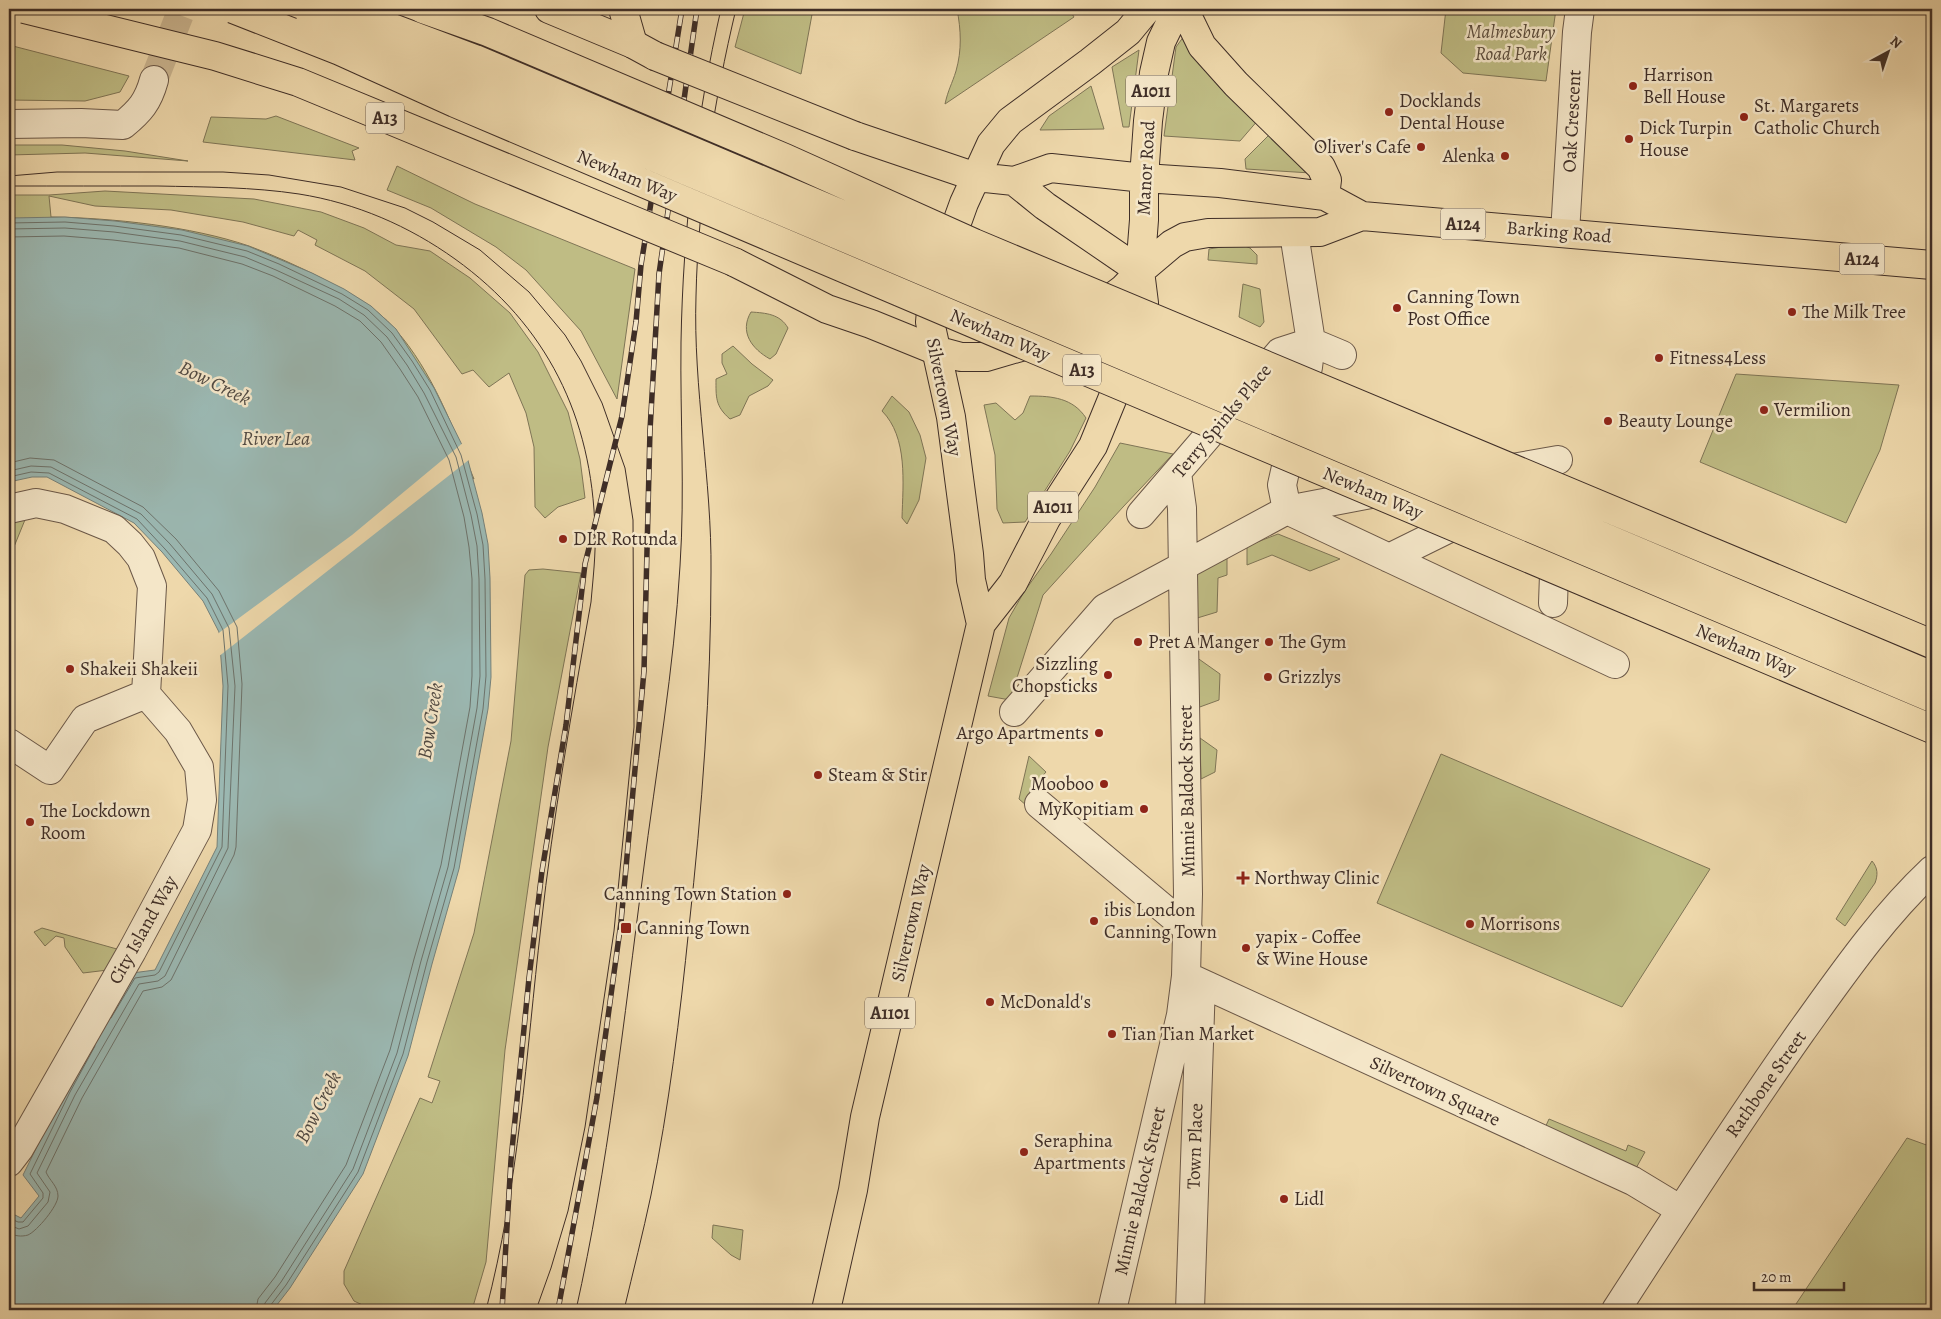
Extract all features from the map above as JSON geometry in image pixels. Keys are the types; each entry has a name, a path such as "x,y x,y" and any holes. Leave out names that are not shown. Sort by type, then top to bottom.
{"main road":[{"name":"A13","path":"24,9 214,56 298,82 734,262 827,309 871,324 935,350"},
{"name":"Newham Way","path":"234,9 347,33 466,78 1932,698"},
{"name":"Newham Way","path":"234,9 340,51 455,103 945,312 1932,729"},
{"name":"A13","path":"342,9 475,60 1932,676"},
{"path":"423,9 497,36 785,158 983,247 1932,644"},
{"path":"623,9 633,44"},
{"path":"976,176 991,144 1010,121 1128,32 1147,9"},
{"name":"Manor Road","path":"1140,271 1144,220 1144,178 1154,73 1161,42 1177,9"},
{"path":"1184,9 1202,46 1236,84 1321,167 1327,180 1325,196"},
{"path":"561,11 655,56 855,136 976,176 1014,181 1045,206 1140,271"},
{"name":"A124","path":"1014,181 1051,168 1144,178 1220,183 1325,196 1362,216"},
{"name":"Silvertown Way","path":"976,176 964,203 933,289 930,322 951,417 971,580 981,624"},
{"name":"Barking Road","path":"935,350 961,357 986,357 1031,344 1099,307 1123,289 1140,271 1172,244 1185,237 1208,232 1320,232 1362,216 1932,265"},
{"name":"Silvertown Way","path":"827,1302 853,1190 865,1117 981,624 1013,583 1046,519 1093,446 1140,331 1144,303 1140,271"}],"street":[{"name":"Oak Crescent","path":"1565,233 1580,9"},
{"path":"9,124 123,124 137,113 149,97 154,80"},
{"path":"1287,510 1282,485 1308,367 1311,342 1296,246"},
{"path":"1311,342 1342,355"},
{"name":"Terry Spinks Place","path":"1141,514 1280,352 1311,342"},
{"path":"1505,500 1522,456"},
{"path":"1014,712 1105,608 1287,510 1522,456 1558,460"},
{"path":"1389,558 1505,500 1558,460"},
{"path":"1553,603 1558,460"},
{"name":"Minnie Baldock Street","path":"1112,1310 1181,1015 1194,979 1188,929 1184,567 1182,508 1177,474"},
{"path":"9,508 36,503 65,509 114,529 141,558 152,586 146,694 85,719 50,770 9,743"},
{"path":"1287,510 1615,664"},
{"name":"City Island Way","path":"9,1162 19,1148 132,951 197,830 202,800 199,767 178,731 146,694"},
{"path":"1039,804 1188,929"},
{"name":"Rathbone Street","path":"1616,1310 1783,1058 1855,957 1909,892 1932,870"},
{"name":"Silvertown Square","path":"1194,979 1633,1181 1681,1210"},
{"name":"Town Place","path":"1190,1310 1194,979"}],"green space":[{"path":"745,9 813,9 801,74 735,47"},
{"path":"957,9 1069,9 1074,17 945,104 956,71 960,48"},
{"name":"Malmesbury Road Park","path":"1446,9 1556,9 1546,81 1463,73 1441,53"},
{"path":"1184,36 1205,70 1224,92 1259,119 1240,141 1164,136 1176,47"},
{"path":"9,45 129,76 120,92 85,101 9,100"},
{"path":"1139,50 1129,127 1123,127 1112,67"},
{"path":"1091,86 1104,129 1040,130 1049,116"},
{"path":"276,116 359,148 352,151 355,160 203,142 211,117 266,119"},
{"path":"1271,133 1311,173 1246,169 1245,159"},
{"path":"9,145 62,145 125,151 188,161 85,153 9,155"},
{"path":"397,166 475,204 635,269 617,399 581,331 526,270 496,247 431,208 387,190"},
{"path":"105,191 254,199 321,212 364,228 396,245 430,251 470,278 510,313 538,352 568,412 580,459 585,498 558,507 545,518 535,507 534,447 526,413 509,373 489,387 473,370 462,374 414,309 365,271 315,245 317,240 298,230 294,236 243,222 171,210 95,206 49,196 51,217 151,224 226,239 249,246 294,265 361,300 379,313 395,329 420,363 441,401 474,479 9,262 9,195 49,195"},
{"path":"1240,244 1250,248 1257,255 1257,264 1208,260 1209,249"},
{"path":"1243,284 1260,289 1264,322 1260,327 1239,317"},
{"path":"751,312 777,317 788,328 776,354 770,359 758,350 749,339 746,326"},
{"path":"733,346 773,380 768,386 749,396 740,415 730,419 721,410 717,401 716,379 727,374 722,363 722,354"},
{"path":"1736,374 1899,385 1880,450 1846,523 1700,462"},
{"path":"892,396 909,412 920,435 926,458 919,500 907,524 902,518 903,476 900,447 890,422 882,411"},
{"path":"1030,396 1054,398 1068,402 1081,411 1086,418 1070,451 1025,522 1003,523 997,509 995,455 984,405 996,403 1015,420 1023,413"},
{"path":"1120,443 1173,454 1043,595 1010,700 988,696 1009,618 1024,592 1095,487"},
{"path":"29,510 9,559 9,529 11,528 9,522"},
{"path":"1278,534 1340,559 1310,571 1272,555 1247,565 1247,546"},
{"path":"1227,556 1227,575 1218,578 1217,612 1194,619 1191,567"},
{"path":"543,569 581,573 548,747 505,1050 486,1262 472,1310 373,1310 354,1301 344,1284 344,1271 420,1098 432,1103 440,1081 428,1077 474,933 511,741 525,575 529,570"},
{"path":"1196,657 1220,674 1219,700 1197,708"},
{"path":"1200,738 1217,750 1215,772 1201,779"},
{"path":"1441,754 1710,869 1622,1007 1377,903"},
{"path":"1029,756 1046,772 1030,790 1027,806 1019,799"},
{"path":"1872,861 1877,872 1875,883 1845,926 1836,919"},
{"path":"42,928 124,951 116,969 83,973 65,947 64,938 56,936 45,946 34,932"},
{"path":"1549,1119 1626,1151 1628,1145 1645,1152 1635,1170 1544,1130"},
{"path":"1907,1138 1932,1147 1932,1310 1792,1310"},
{"path":"713,1225 743,1230 740,1260 731,1255 712,1238"}],"water":[{"name":"River Lea","path":"65,217 115,221 182,230 248,246 312,273 344,289 371,306 396,329 434,388 466,453 488,544 491,677 488,709 459,869 408,1056 363,1174 290,1288 273,1310 9,1310 9,1212 21,1218 39,1196 23,1175 65,1090 132,973 155,970 217,847 223,686 219,632 203,601 162,552 134,523 47,477 32,477 9,482 9,218"}],"pier":[{"path":"464,442 470,459 218,657 216,635 352,535"}],"tunnel":[{"path":"154,80 182,9"}],"tram line":[{"path":"576,1310 597,1202 614,1093 674,643 681,538 681,342 688,216 704,91 721,9"},
{"path":"624,1310 651,1195 669,1095 682,994 698,838 705,750 711,617 711,538 697,365 697,260 714,115 736,9"},
{"path":"9,176 57,172 223,172 269,175 341,187 405,208 480,250 529,292 565,335 581,361 602,403 625,468 633,520 634,727 614,931 585,1127 568,1211 536,1310"},
{"path":"9,186 158,186 264,190 320,198 361,210 419,236 455,259 487,285 515,313 539,344 558,377 574,412 585,449 592,489 595,539 591,602 551,845 514,1168 497,1263 486,1310"}],"railway":[{"path":"502,1310 511,1160 529,978 542,871 566,725 585,564 622,416 636,322 641,265 682,9"},
{"path":"558,1310 597,1097 621,922 644,671 650,430 659,274 697,9"}],"place":[{"name":"Harrison Bell House","path":"1633,86"},
{"name":"Docklands Dental House","path":"1389,112"},
{"name":"St. Margarets Catholic Church","path":"1744,117"},
{"name":"Dick Turpin House","path":"1629,139"},
{"name":"Oliver's Cafe","path":"1421,147"},
{"name":"Alenka","path":"1505,156"},
{"name":"Canning Town Post Office","path":"1397,308"},
{"name":"The Milk Tree","path":"1792,312"},
{"name":"Fitness4Less","path":"1659,358"},
{"name":"Vermilion","path":"1764,410"},
{"name":"Beauty Lounge","path":"1608,421"},
{"name":"DLR Rotunda","path":"563,539"},
{"name":"Pret A Manger","path":"1138,642"},
{"name":"The Gym","path":"1269,642"},
{"name":"Shakeii Shakeii","path":"70,669"},
{"name":"Sizzling Chopsticks","path":"1108,675"},
{"name":"Grizzlys","path":"1268,677"},
{"name":"Argo Apartments","path":"1099,733"},
{"name":"Steam & Stir","path":"818,775"},
{"name":"Mooboo","path":"1104,784"},
{"name":"MyKopitiam","path":"1144,809"},
{"name":"The Lockdown Room","path":"30,822"},
{"name":"Northway Clinic","path":"1243,878"},
{"name":"Canning Town Station","path":"787,894"},
{"name":"ibis London Canning Town","path":"1094,921"},
{"name":"Morrisons","path":"1470,924"},
{"name":"Canning Town","path":"626,928"},
{"name":"yapix - Coffee & Wine House","path":"1246,948"},
{"name":"McDonald's","path":"990,1002"},
{"name":"Tian Tian Market","path":"1112,1034"},
{"name":"Seraphina Apartments","path":"1024,1152"},
{"name":"Lidl","path":"1284,1199"}],"water label":[{"name":"Bow Creek","path":"215,383"},
{"name":"Bow Creek","path":"430,721"},
{"name":"Bow Creek","path":"318,1107"}]}
